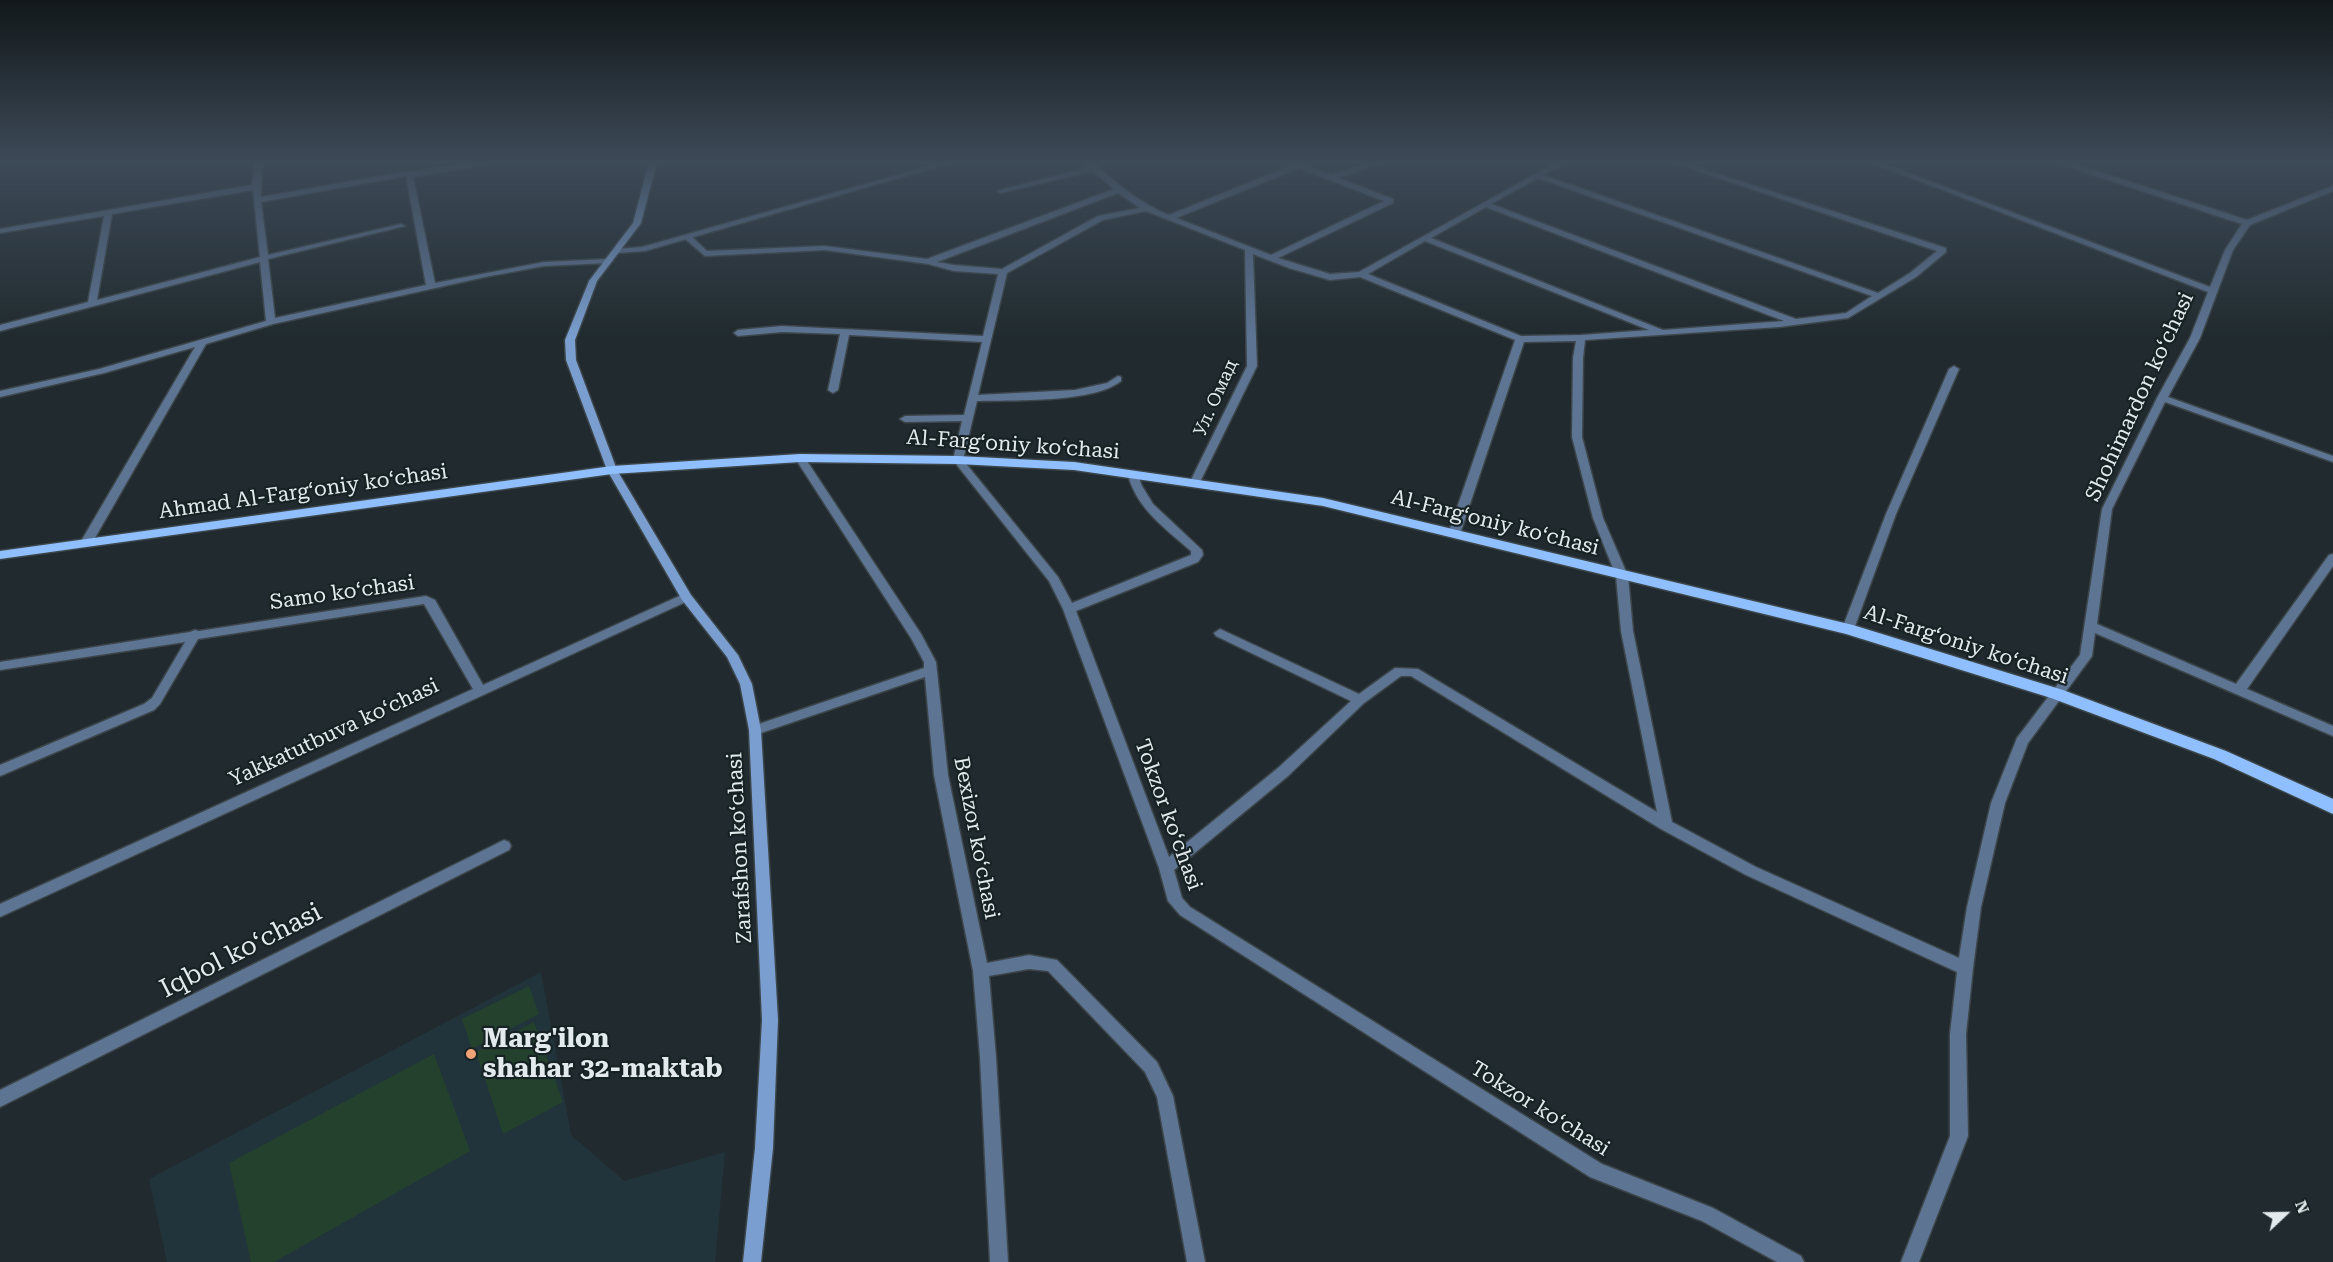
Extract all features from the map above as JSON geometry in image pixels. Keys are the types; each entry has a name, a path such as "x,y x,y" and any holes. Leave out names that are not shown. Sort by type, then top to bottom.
{"main road":[{"name":"Zarafshon koʻchasi","path":"638,221 593,281 570,340 571,360 612,470 686,597 732,654 746,684 755,730 770,1020 764,1148 752,1262"},
{"name":"Al-Fargʻoniy koʻchasi","path":"612,470 800,458 958,459 1074,466 1323,502 1622,576 1779,610 1848,629 2057,694 2220,755 2333,807"},
{"name":"Ahmad Al-Fargʻoniy koʻchasi","path":"0,555 612,470"}],"street":[{"path":"0,231 61,221"},
{"path":"93,303 107,221"},
{"path":"260,221 271,322"},
{"path":"419,221 431,286"},
{"path":"617,251 642,249 743,221"},
{"path":"928,262 1037,221"},
{"path":"687,237 705,254 825,248 928,262 954,268 1003,272 1096,221"},
{"path":"1176,221 1271,258 1330,277 1361,274 1455,221"},
{"path":"1271,258 1348,221"},
{"path":"1529,221 1795,322"},
{"path":"1667,221 1879,296"},
{"path":"1361,274 1520,339 1664,334 1795,322 1848,315 1913,275 1943,250 1854,221"},
{"path":"2029,221 2213,291"},
{"path":"2241,221 2247,223 2252,221"},
{"name":"Shohimardon koʻchasi","path":"1910,1262 1959,1136 1958,1034 1965,968 1974,907 1998,803 2022,741 2086,656 2107,509 2162,398 2195,338 2229,250 2247,223"},
{"path":"0,328 264,258 401,226"},
{"path":"1425,238 1664,334"},
{"name":"Ул. Омад","path":"1194,484 1252,366 1249,249"},
{"path":"0,394 101,370 271,322 431,286 544,264 609,261"},
{"path":"958,459 1003,272"},
{"path":"738,333 782,329 987,339"},
{"path":"833,390 845,332"},
{"path":"1581,338 1578,358 1577,437 1598,518 1622,576 1627,632 1666,825"},
{"path":"1454,534 1520,339"},
{"path":"86,543 202,342"},
{"path":"1848,629 1891,513 1954,369"},
{"path":"974,398 1050,395 1110,387 1118,379"},
{"path":"2162,398 2333,459"},
{"path":"905,419 968,418"},
{"name":"Bexizor koʻchasi","path":"800,458 917,637 930,662 941,776 981,971 988,1057 998,1262"},
{"name":"Tokzor koʻchasi","path":"958,459 1054,580 1069,609 1166,868 1175,901 1185,911 1596,1171 1707,1214 1795,1262"},
{"path":"1069,609 1194,559 1197,555 1196,550 1145,501 1135,488 1133,475"},
{"path":"2239,690 2333,558"},
{"name":"Yakkatutbuva koʻchasi","path":"0,911 480,689 686,597"},
{"name":"Samo koʻchasi","path":"0,666 426,600 431,603 480,689"},
{"path":"2090,626 2333,730"},
{"path":"1220,633 1360,700"},
{"path":"0,771 148,707 156,701 195,634"},
{"path":"755,730 931,670"},
{"path":"1166,868 1282,772 1360,700 1399,671 1414,672 1666,825 1751,871 1965,968"},
{"name":"Iqbol koʻchasi","path":"0,1099 504,846"},
{"path":"981,971 1029,962 1052,965 1151,1067 1165,1096 1196,1262"}],"shaded area":[{"name":"Marg'ilon shahar 32-maktab","path":"541,972 571,1135 624,1181 725,1152 715,1262 167,1262 149,1179"}],"green space":[{"path":"529,986 539,1014 472,1049 462,1019"},
{"path":"534,1022 563,1102 503,1134 476,1052"},
{"path":"434,1054 470,1151 274,1262 251,1262 229,1163"}],"place":[{"name":"Marg'ilon shahar 32-maktab","path":"471,1054"}]}
